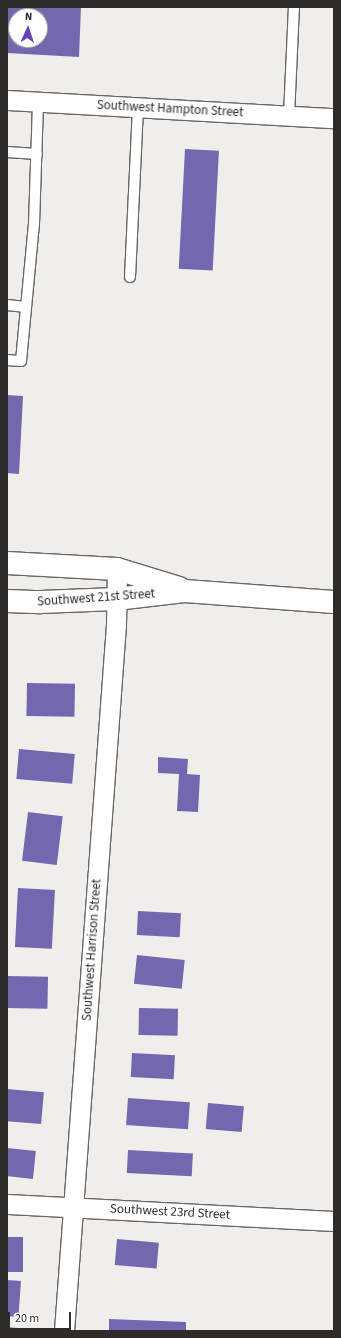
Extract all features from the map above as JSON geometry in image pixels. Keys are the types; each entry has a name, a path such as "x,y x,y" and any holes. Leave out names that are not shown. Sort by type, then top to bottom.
{"main road":[{"name":"Southwest 21st Street","path":"7,563 117,568 185,591"},
{"name":"Southwest 21st Street","path":"7,601 41,602 116,599 185,591 334,602"}],"street":[{"name":"Southwest Hampton Street","path":"7,100 334,118"},
{"name":"Southwest Harrison Street","path":"64,1331 116,625 117,568"},
{"name":"Southwest 23rd Street","path":"7,1204 334,1220"}],"lane":[{"path":"289,116 294,7"},
{"path":"7,360 21,361 34,224 38,102"},
{"path":"130,278 138,107"},
{"path":"7,152 37,154"},
{"path":"7,305 26,307"}],"building":[{"path":"7,7 81,7 79,57 7,53"},
{"path":"185,149 219,151 213,271 179,269"},
{"path":"7,395 23,396 19,474 7,473"},
{"path":"27,683 75,684 74,717 26,716"},
{"path":"19,749 75,754 72,784 16,779"},
{"path":"158,757 188,759 187,774 200,775 198,812 177,811 179,774 158,773"},
{"path":"28,812 63,816 57,865 22,861"},
{"path":"18,888 55,890 52,949 15,947"},
{"path":"138,911 181,913 180,937 137,935"},
{"path":"137,955 185,960 182,989 134,984"},
{"path":"7,976 48,977 47,1009 7,1008"},
{"path":"139,1008 178,1009 178,1036 139,1035"},
{"path":"132,1053 175,1055 174,1079 131,1077"},
{"path":"7,1089 44,1092 41,1124 7,1121"},
{"path":"128,1098 190,1102 188,1129 126,1125"},
{"path":"208,1103 244,1106 242,1132 206,1129"},
{"path":"7,1148 36,1151 33,1179 7,1176"},
{"path":"128,1150 193,1153 192,1176 127,1173"},
{"path":"7,1237 23,1237 23,1272 7,1272"},
{"path":"117,1239 159,1243 157,1269 115,1265"},
{"path":"7,1280 21,1281 18,1317 7,1316"},
{"path":"109,1319 186,1322 186,1331 109,1331"},
{"path":"7,1327 17,1328 17,1331 7,1331"}]}
